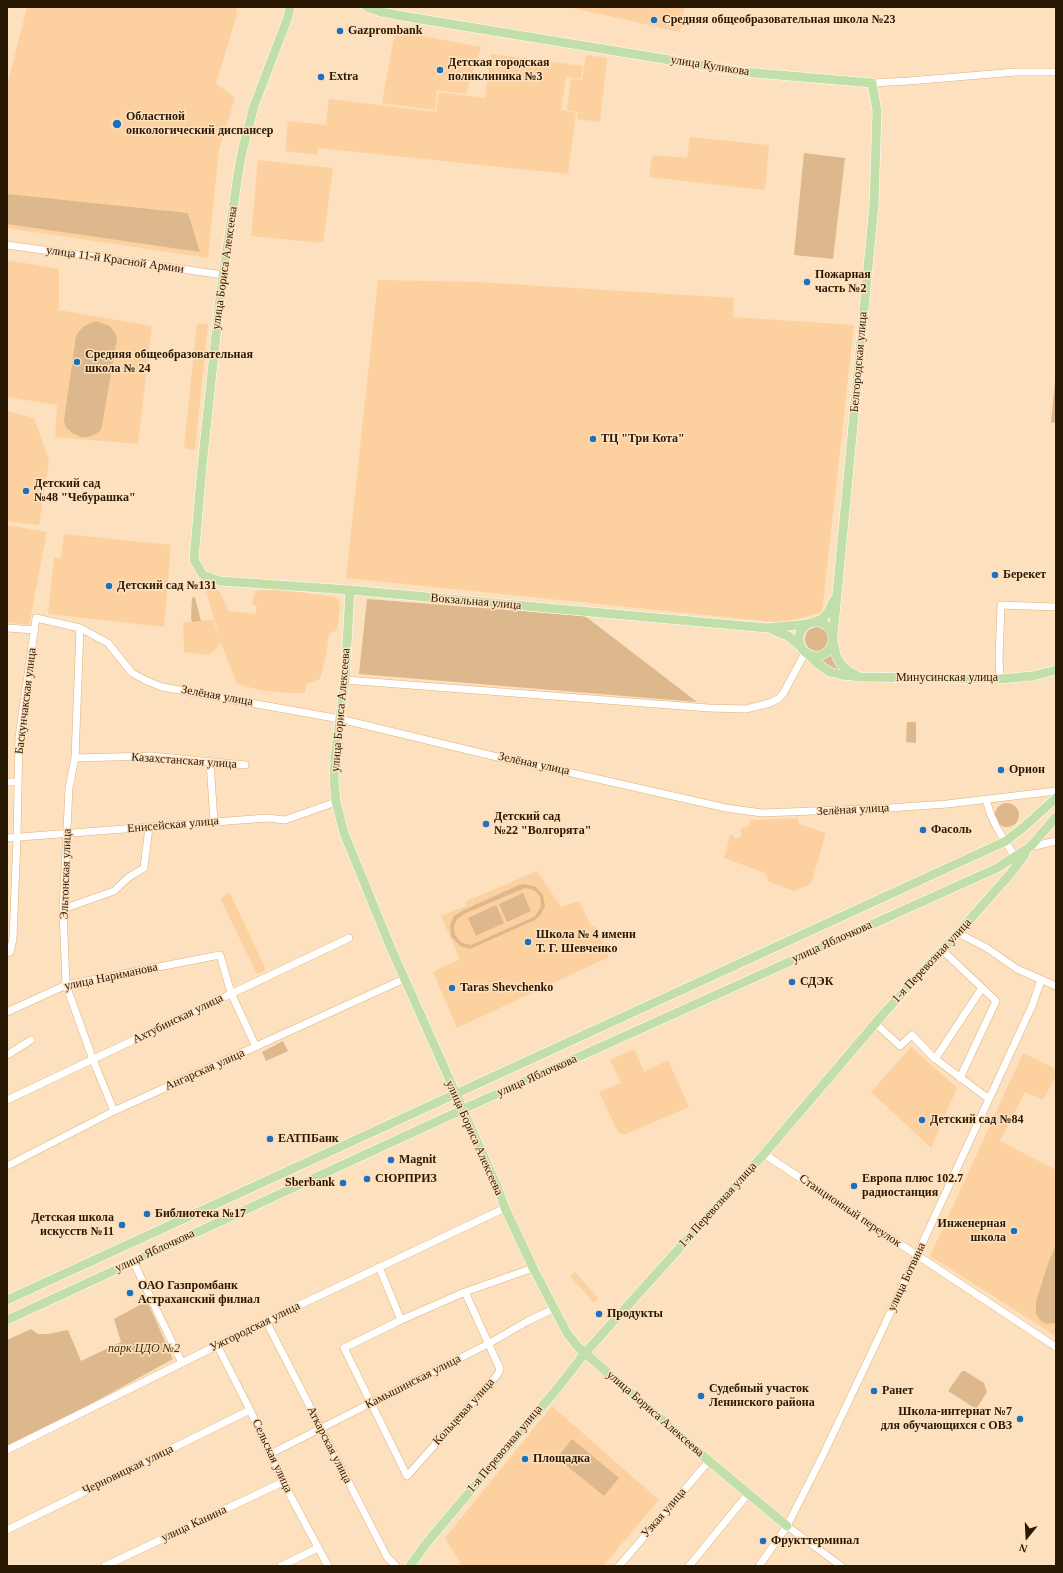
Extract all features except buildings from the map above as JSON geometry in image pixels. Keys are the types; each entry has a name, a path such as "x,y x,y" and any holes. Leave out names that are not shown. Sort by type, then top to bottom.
{"main road":[{"name":"улица Бориса Алексеева","path":"194,560 202,466 219,305 238,174 249,121 262,82 288,17 290,7"},
{"name":"улица Куликова","path":"367,7 381,12 414,18 743,72 872,82"},
{"name":"Белгородская улица","path":"833,638 874,204 877,111 872,82"},
{"name":"Вокзальная улица","path":"194,560 203,575 220,581 350,590 767,628 811,623"},
{"name":"улица Бориса Алексеева","path":"350,590 345,680 335,756 334,779 336,802 344,833 404,979 533,1268 567,1333 585,1353 709,1461 787,1526"},
{"name":"Белгородская улица","path":"811,623 822,619 828,613 837,593"},
{"path":"811,623 821,623 827,626 833,638 831,648 825,654 817,656 805,651 799,639 800,632 811,623"},
{"name":"Вокзальная улица","path":"767,628 783,633 805,651"},
{"name":"Минусинская улица","path":"833,638 836,655 840,663 848,671 861,677"},
{"name":"Минусинская улица","path":"805,651 818,664 830,672 861,677 1000,679 1033,676 1056,670"},
{"name":"Минусинская улица","path":"1033,676 1056,678"},
{"name":"улица Яблочкова","path":"7,1300 1006,841 1056,798"},
{"name":"улица Яблочкова","path":"7,1320 462,1110 975,877 1016,857 1030,847 1056,817"},
{"name":"1-я Перевозная улица","path":"410,1566 429,1540 556,1390 585,1353 764,1154 875,1023 958,934 1011,873 1030,847"}],"street":[{"name":"улица Куликова","path":"872,82 909,81 1016,72 1056,72"},
{"name":"улица 11-й Красной Армии","path":"7,245 224,275"},
{"path":"1000,679 999,659 1001,605 1056,607"},
{"name":"Зелёная улица","path":"36,618 80,628 108,643 132,673 162,687 340,719 496,757 726,808 762,812 889,808 986,800 1056,791"},
{"name":"Баскунчакская улица","path":"9,953 13,939 11,924 17,837 19,737 36,618"},
{"path":"7,628 35,630"},
{"name":"Эльтонская улица","path":"80,628 76,758 69,788 63,909 66,985 93,1060 114,1112"},
{"path":"345,680 709,708 746,709 778,700 783,694 805,651"},
{"name":"Казахстанская улица","path":"76,758 150,756 245,765"},
{"path":"210,762 214,822"},
{"path":"7,782 18,782"},
{"path":"986,800 992,818 1016,857"},
{"name":"Енисейская улица","path":"7,838 268,818 285,820 336,802"},
{"path":"63,909 114,891 129,877 144,868 148,827"},
{"path":"1030,847 1041,846 1056,841"},
{"path":"958,934 987,948 1017,969 1056,986"},
{"name":"Ахтубинская улица","path":"7,1100 230,993 349,938"},
{"path":"942,950 996,1001 960,1078"},
{"name":"улица Нариманова","path":"7,1012 66,985 220,955 230,993"},
{"name":"Ангарская улица","path":"7,1166 114,1112 404,979"},
{"name":"улица Ботвина","path":"759,1566 787,1526 822,1457 917,1256 1032,1006 1041,980"},
{"path":"935,1059 982,988"},
{"path":"230,993 256,1047"},
{"path":"875,1023 900,1046 912,1035 935,1059 989,1099"},
{"path":"7,1055 31,1040"},
{"name":"Станционный переулок","path":"764,1154 1056,1347"},
{"name":"Ужгородская улица","path":"7,1450 266,1321 505,1208"},
{"path":"133,1262 182,1363"},
{"path":"379,1267 401,1320"},
{"path":"465,1292 533,1268"},
{"name":"Кольцевая улица","path":"465,1292 500,1369 498,1374 407,1476 344,1348 401,1320 465,1292"},
{"name":"Камышинская улица","path":"270,1454 488,1344 528,1321 555,1308"},
{"name":"Аткарская улица","path":"266,1321 387,1557 396,1566"},
{"name":"Сельская улица","path":"217,1345 250,1410 283,1482 328,1566"},
{"name":"Черновицкая улица","path":"7,1530 250,1410"},
{"name":"Узкая улица","path":"618,1566 709,1461"},
{"name":"улица Канина","path":"105,1566 283,1482"},
{"path":"689,1566 748,1494"},
{"name":"улица Бориса Алексеева","path":"787,1526 840,1566"},
{"path":"281,1566 318,1548"}],"shaded area":[{"name":"Областной онкологический диспансер","path":"27,7 237,7 236,18 216,83 235,98 219,149 208,258 7,228 7,86"},
{"name":"Средняя общеобразовательная школа №23","path":"569,7 685,7 680,32"},
{"path":"395,31 481,47 466,94 437,90 435,110 382,103"},
{"path":"491,54 583,66 581,79 566,77 561,110 576,113 568,174 318,148 317,155 285,151 288,121 326,125 329,99 436,112 439,92 485,98"},
{"path":"586,55 607,58 600,122 577,119 578,112 567,110 571,79 582,80"},
{"path":"690,137 769,145 765,190 649,177 652,155 687,158"},
{"path":"258,160 333,168 323,243 251,236"},
{"name":"Средняя общеобразовательная школа № 24","path":"7,260 59,269 59,310 152,326 138,444 55,437 57,405 7,397"},
{"name":"ТЦ \"Три Кота\"","path":"378,280 478,282 734,298 733,317 854,325 822,612 784,623 346,578"},
{"path":"197,323 208,324 195,450 184,448"},
{"name":"Детский сад №48 \"Чебурашка\"","path":"7,411 34,418 49,461 39,525 7,521"},
{"path":"7,525 47,532 29,625 7,622"},
{"name":"Детский сад №131","path":"64,534 171,545 164,627 48,614 54,558 61,558"},
{"path":"217,587 229,611 255,614 257,606 252,604 255,591 276,589 335,597 339,602 340,608 337,630 329,634 326,656 320,679 306,684 305,693 260,690 237,684 220,641 220,645 209,655 184,652 183,622 213,620 219,637 206,590"},
{"path":"798,818 799,824 826,833 811,884 794,891 769,882 765,873 724,858 730,835 732,834 735,839 742,835 740,830 750,825 750,820"},
{"name":"Школа № 4 имени Т. Г. Шевченко","path":"537,871 561,907 579,901 591,925 597,928 609,957 457,1028 433,972 460,959 441,916 466,906 465,902"},
{"path":"230,893 266,970 257,974 220,898"},
{"name":"Детский сад №84","path":"911,1047 957,1088 931,1148 871,1092"},
{"path":"634,1049 644,1072 668,1060 689,1107 624,1135 618,1132 599,1092 621,1083 610,1060"},
{"path":"1023,1053 1056,1069 1056,1076 1043,1100 1025,1092 1000,1141 1056,1170 1056,1336 930,1256"},
{"path":"575,1272 598,1298 594,1303 570,1276"},
{"path":"552,1406 659,1500 603,1566 462,1566 445,1538"}],"green space":[{"path":"804,153 845,158 833,259 794,255"},
{"path":"7,194 188,213 200,252 7,224"},
{"path":"96,321 110,326 117,338 102,426 100,431 94,435 81,437 72,433 66,427 64,420 76,336 84,326"},
{"path":"1056,371 1056,422 1051,423"},
{"path":"194,597 201,621 192,622 192,598"},
{"path":"367,599 585,616 697,702 359,674"},
{"path":"817,627 826,630 829,639 826,648 817,651 808,648 805,639 808,630"},
{"path":"833,652 847,674 839,673 818,661 827,658"},
{"path":"907,722 916,722 916,743 906,742"},
{"path":"1007,803 1016,806 1019,815 1016,824 1007,827 998,824 995,815 998,806"},
{"path":"525,884 536,887 543,895 545,906 541,914 535,920 470,949 460,946 451,936 450,925 454,916 519,885","holes":["525,888 534,890 540,896 541,906 534,917 471,945 462,943 455,935 454,926 457,919 466,913"]},
{"path":"523,893 531,911 507,922 499,904"},
{"path":"496,905 504,923 476,936 468,918"},
{"path":"283,1041 288,1051 266,1061 262,1052"},
{"path":"1056,1245 1056,1323 1047,1324 1041,1321 1036,1314 1036,1301 1049,1261"},
{"name":"парк ЦДО №2","path":"147,1301 173,1359 78,1411 7,1446 7,1340 31,1329 38,1334 48,1334 68,1330 81,1361 121,1342 114,1319"},
{"path":"962,1371 965,1371 984,1383 987,1392 976,1409 948,1391"},
{"path":"572,1439 619,1478 604,1496 557,1458"}],"place":[{"name":"Средняя общеобразовательная школа №23","path":"654,20"},
{"name":"Gazprombank","path":"340,31"},
{"name":"Детская городская поликлиника №3","path":"440,70"},
{"name":"Extra","path":"321,77"},
{"name":"Областной онкологический диспансер","path":"117,124"},
{"name":"Пожарная часть №2","path":"807,282"},
{"name":"Средняя общеобразовательная школа № 24","path":"77,362"},
{"name":"ТЦ \"Три Кота\"","path":"593,439"},
{"name":"Детский сад №48 \"Чебурашка\"","path":"26,491"},
{"name":"Берекет","path":"995,575"},
{"name":"Детский сад №131","path":"109,586"},
{"name":"Орион","path":"1001,770"},
{"name":"Детский сад №22 \"Волгорята\"","path":"486,824"},
{"name":"Фасоль","path":"923,830"},
{"name":"Школа № 4 имени Т. Г. Шевченко","path":"528,942"},
{"name":"СДЭК","path":"792,982"},
{"name":"Taras Shevchenko","path":"452,988"},
{"name":"Детский сад №84","path":"922,1120"},
{"name":"ЕАТПБанк","path":"270,1139"},
{"name":"Magnit","path":"391,1160"},
{"name":"СЮРПРИЗ","path":"367,1179"},
{"name":"Sberbank","path":"343,1183"},
{"name":"Европа плюс 102.7 радиостанция","path":"854,1186"},
{"name":"Библиотека №17","path":"147,1214"},
{"name":"Детская школа искусств №11","path":"122,1225"},
{"name":"Инженерная школа","path":"1014,1231"},
{"name":"ОАО Газпромбанк Астраханский филиал","path":"130,1293"},
{"name":"Продукты","path":"599,1314"},
{"name":"Ранет","path":"874,1391"},
{"name":"Судебный участок Ленинского района","path":"701,1396"},
{"name":"Школа-интернат №7 для обучающихся с ОВЗ","path":"1020,1419"},
{"name":"Площадка","path":"525,1459"},
{"name":"Фрукттерминал","path":"763,1541"}]}
